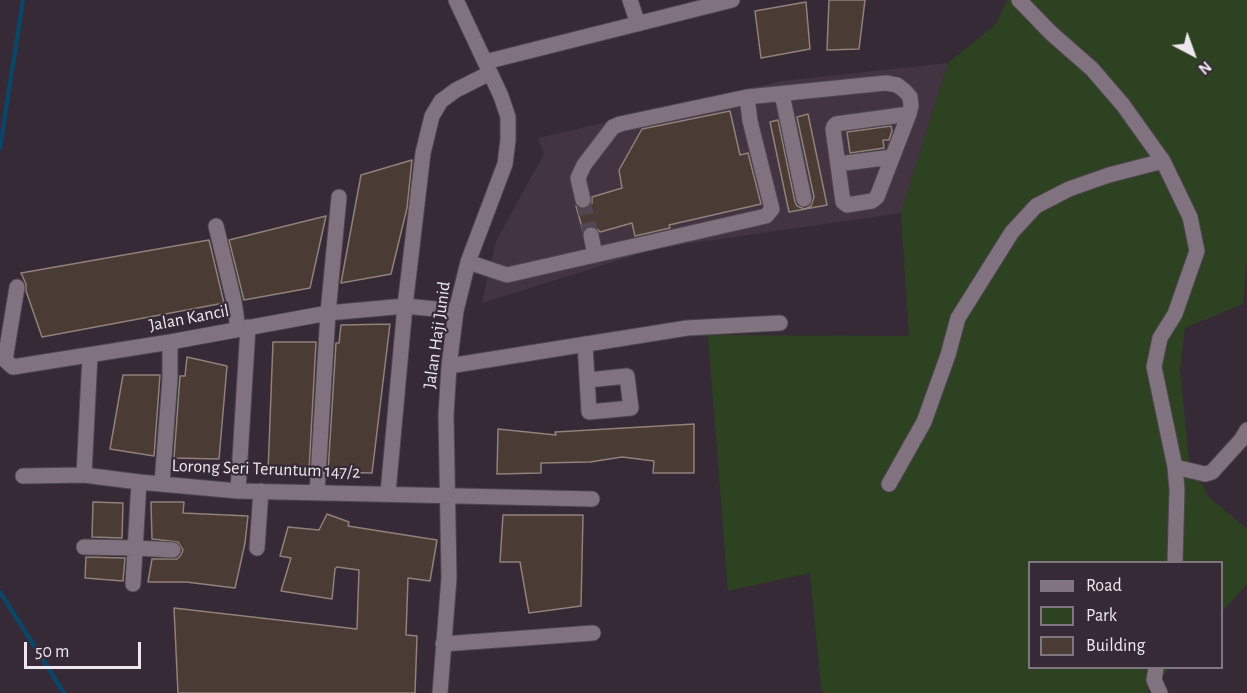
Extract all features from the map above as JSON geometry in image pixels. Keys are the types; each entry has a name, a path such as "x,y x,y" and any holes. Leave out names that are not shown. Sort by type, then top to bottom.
{"street":[{"name":"Jalan Haji Junid","path":"440,693 449,578 446,415 449,366 456,311 468,262 505,164 508,140 508,117 456,0"},
{"path":"630,0 638,24"},
{"path":"388,493 405,306 423,153 432,116 441,101 488,68 638,24 732,0"},
{"path":"1019,0 1051,33 1092,69 1123,105 1163,160 1190,218 1197,251 1175,314 1160,338 1155,367 1175,466 1177,490 1174,561"},
{"path":"583,200 578,178 584,165 612,128 620,124 747,97 886,83 897,85 910,97 911,106 909,114 877,197 872,201 847,205 843,202 833,129 836,124 909,114"},
{"path":"782,94 804,199"},
{"path":"468,262 507,275 766,216 772,209 750,121 747,97"},
{"path":"838,164 892,157"},
{"path":"889,484 924,422 948,355 958,318 1012,232 1036,206 1069,189 1108,175 1163,160"},
{"path":"317,493 328,313 339,197"},
{"path":"216,226 243,328 238,491"},
{"path":"591,235 594,255"},
{"name":"Jalan Kancil","path":"17,287 5,360 13,367 170,342 328,313 405,306 456,311"},
{"path":"449,366 687,328 780,323"},
{"path":"162,484 170,378 170,342"},
{"path":"585,344 588,380"},
{"path":"84,475 90,354"},
{"path":"1175,466 1205,474 1212,472 1247,430"},
{"name":"Lorong Seri Teruntum 147/2","path":"23,476 84,475 238,491 592,499"},
{"path":"134,584 140,482"},
{"path":"257,548 261,491"},
{"path":"84,547 173,550"},
{"path":"443,644 593,633"},
{"path":"1156,669 1154,681 1160,693"}],"shaded area":[{"path":"948,63 901,213 658,248 482,303 496,241 544,154 538,138 782,81"}],"green space":[{"path":"1007,0 1247,0 1247,260 1243,304 1185,328 1180,370 1189,460 1209,497 1247,529 1247,584 1223,611 1223,561 1028,561 1028,669 1169,669 1147,693 824,693 821,688 810,573 728,591 708,335 909,336 901,213 948,63 996,24"}],"building":[{"path":"829,0 865,0 859,49 827,50"},
{"path":"806,2 810,49 761,58 755,11"},
{"path":"730,111 740,155 748,153 761,204 669,225 670,228 635,236 632,223 600,232 594,226 589,226 583,231 576,206 586,209 592,203 592,197 622,188 619,170 642,129"},
{"path":"808,114 827,205 789,212 770,122 778,120 795,202 797,206 805,209 811,206 814,197 797,117"},
{"path":"891,126 889,140 883,140 884,148 850,153 847,132"},
{"path":"412,160 407,208 391,274 341,283 361,175"},
{"path":"326,216 310,288 244,300 229,240"},
{"path":"209,240 224,303 42,337 21,273"},
{"path":"390,324 372,473 328,472 336,343 339,343 341,325"},
{"path":"273,342 316,342 309,471 305,471 304,475 268,472"},
{"path":"187,357 227,366 219,459 174,458 180,376 185,376"},
{"path":"123,375 160,375 154,456 110,449"},
{"path":"694,424 694,473 653,473 654,461 622,457 590,462 541,463 541,473 497,474 498,429 556,435 555,432"},
{"path":"93,502 123,503 122,538 92,537"},
{"path":"151,502 184,502 183,513 248,516 245,543 235,588 186,582 148,582 152,559 177,559 183,550 178,542 152,539"},
{"path":"327,514 349,522 348,526 437,540 430,581 408,578 406,635 417,636 415,693 178,693 174,608 357,629 359,570 337,567 335,569 332,599 281,591 291,558 280,556 288,527 319,530"},
{"path":"503,515 583,515 581,606 529,613 520,562 500,562"},
{"path":"86,557 125,558 123,581 85,578"}],"waterway":[{"path":"0,148 23,0"},
{"path":"0,592 64,693"}],"tunnel":[{"path":"583,200 591,235"}]}
